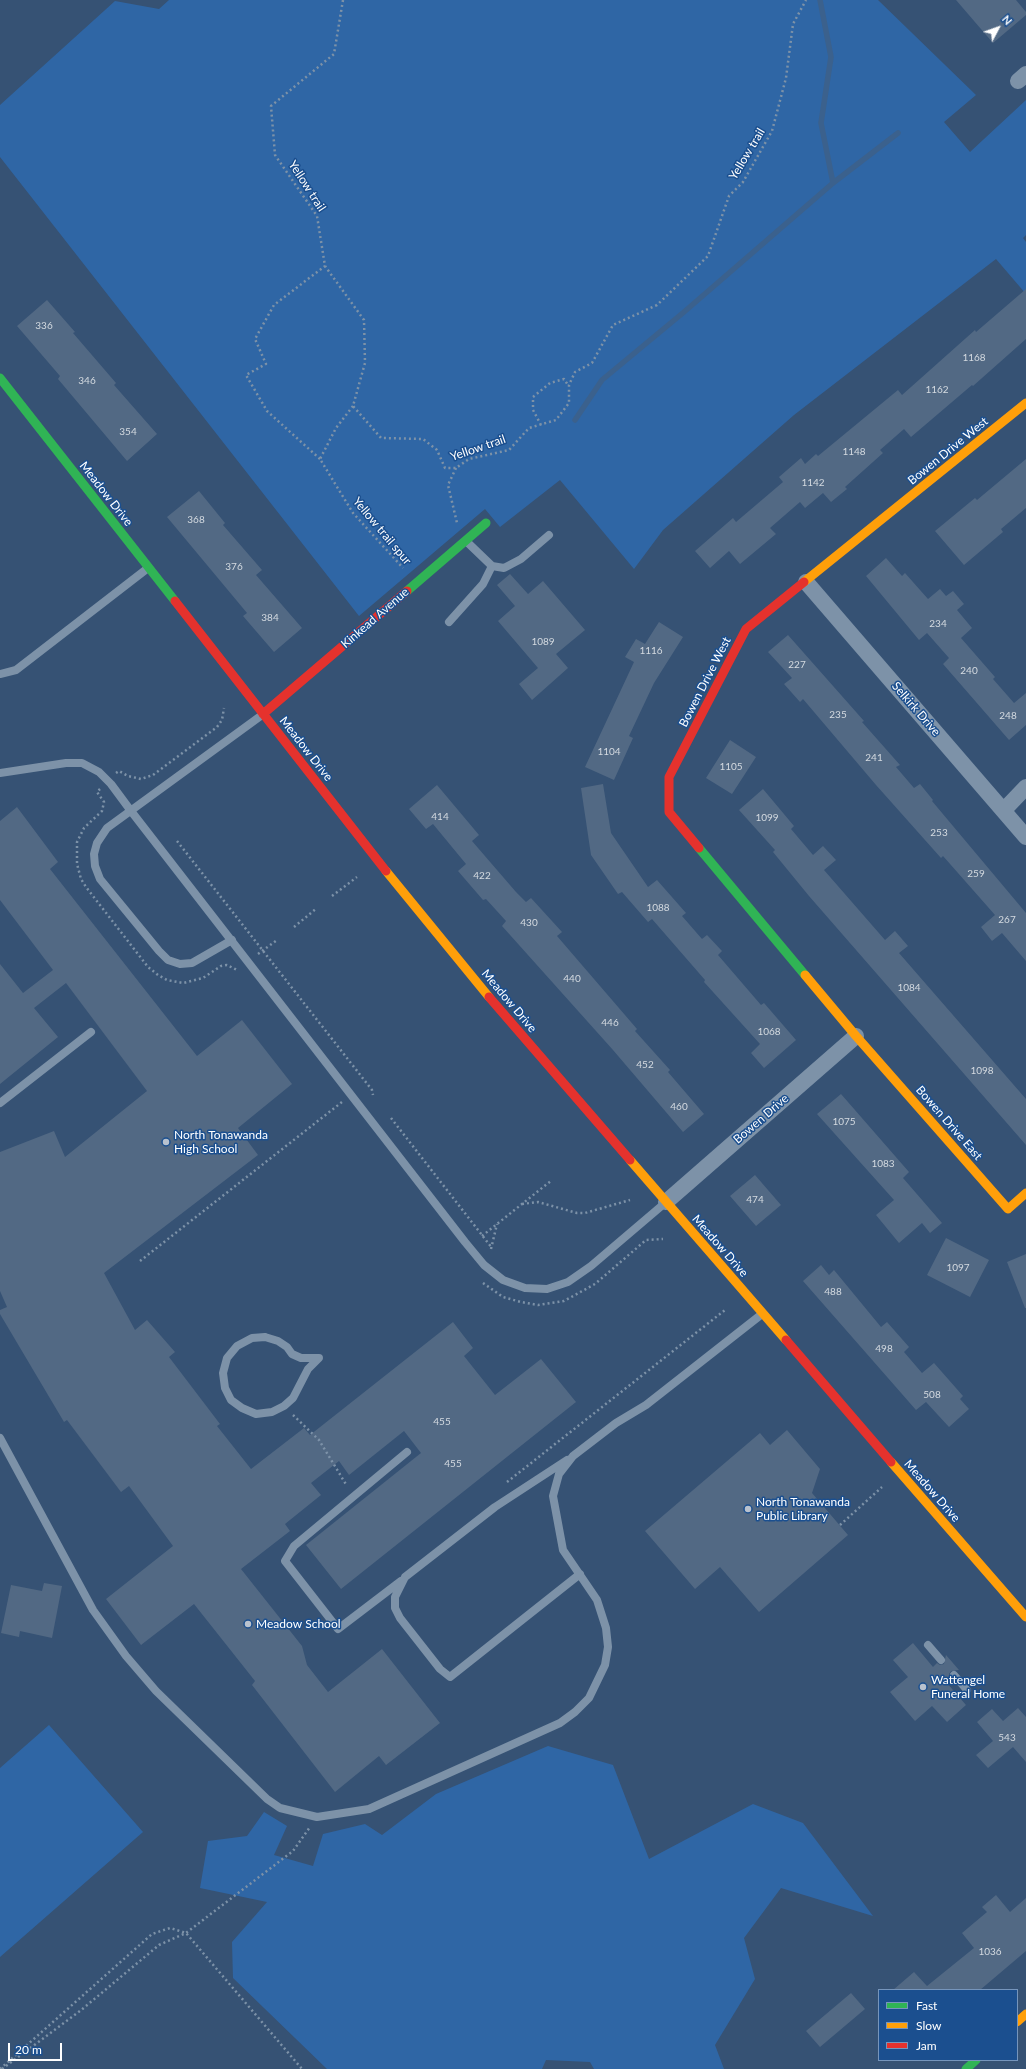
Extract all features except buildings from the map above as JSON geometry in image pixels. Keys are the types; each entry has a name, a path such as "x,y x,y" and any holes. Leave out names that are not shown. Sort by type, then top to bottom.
{"street":[{"name":"Meadow Drive","path":"0,378 400,889 503,1013 1026,1617"},
{"name":"Bowen Drive West","path":"856,1036 669,812 669,777 746,629 1026,403"},
{"name":"Kinkead Avenue","path":"263,714 486,523"},
{"name":"Selkirk Drive","path":"806,582 1026,837"},
{"path":"1004,810 1026,787"},
{"name":"Bowen Drive East","path":"856,1036 1008,1209 1026,1193"},
{"name":"Bowen Drive","path":"666,1202 856,1036"},
{"path":"1018,2021 1026,2014"},
{"path":"966,2069 975,2061"}],"lane":[{"path":"466,541 492,566 504,568 521,560 549,535"},
{"path":"449,622 483,584 492,566"},
{"path":"0,674 16,670 148,567"},
{"path":"232,940 192,963 180,964 168,960 100,879 95,866 97,843 107,828 263,714"},
{"path":"0,773 66,763 82,763 99,772 108,780 470,1248 484,1265 503,1280 525,1288 547,1289 568,1282 591,1266 666,1202"},
{"path":"0,1103 91,1032"},
{"path":"407,1452 294,1546 285,1561 338,1630 495,1507 573,1456 616,1423 646,1405 763,1314"},
{"path":"265,1337 278,1341 287,1347 292,1354 301,1358 318,1358 308,1369 293,1398 284,1406 272,1412 256,1414 242,1408 231,1400 225,1388 223,1373 227,1358 237,1346 252,1338 265,1337"},
{"path":"0,1438 93,1610 141,1674 156,1691 267,1799 280,1808 291,1812 317,1817 369,1809 560,1723 575,1712 589,1698 598,1683 605,1665 608,1647 606,1628 597,1600 563,1550 553,1496 559,1474 573,1456"},
{"path":"405,1577 395,1597 395,1608 400,1618 440,1669 450,1677 580,1574"},
{"path":"928,1645 941,1660"},
{"path":"954,1675 967,1690"}],"path":[{"name":"Yellow trail","path":"342,0 334,54 271,106 275,155 317,216 325,266 364,320 365,363 353,406 381,438 422,439 437,450 445,468 456,468 469,459 509,450 529,428 556,420 569,403 569,385 575,372 592,363 613,325 657,305 708,256 729,196 743,182 772,132 786,78 793,24 806,0"},
{"name":"Yellow trail spur","path":"325,266 274,304 255,339 266,364 246,375 268,411 320,459 353,513 404,570 412,587"},
{"path":"541,425 533,410 533,397 550,383 564,379 569,385"},
{"path":"320,459 336,428 353,406"},
{"path":"456,468 448,485 458,526 466,541"},
{"path":"116,773 118,771 128,776 141,779 153,774 217,727 222,720 224,708"},
{"path":"178,841 366,1083 373,1095"},
{"path":"332,896 357,877"},
{"path":"294,927 317,908"},
{"path":"258,955 277,940"},
{"path":"360,1088 366,1083"},
{"path":"140,1261 344,1100"},
{"path":"391,1118 492,1248"},
{"path":"482,1236 552,1180"},
{"path":"522,1204 538,1202 577,1213 585,1213 630,1200"},
{"path":"488,1252 492,1248 497,1224"},
{"path":"503,1485 725,1310"},
{"path":"284,1406 319,1440 354,1496"},
{"path":"840,1525 882,1487"},
{"path":"1,2069 80,2011 159,1945 186,1933 293,1851 317,1817"},
{"path":"1,2069 152,1934 170,1928 186,1933 302,2069"}],"shaded area":[{"path":"169,0 878,0 976,95 944,122 970,152 1026,100 1026,235 1023,238 1026,242 1026,294 996,259 794,415 663,530 634,569 560,480 500,527 485,509 359,616 0,157 0,105 115,1 159,9"},
{"path":"49,1725 143,1832 0,1957 0,1768"},
{"path":"548,1746 613,1765 649,1859 753,1804 803,1823 873,1916 781,1888 744,1938 755,1979 715,2045 724,2069 594,2069 590,2062 546,2060 542,2069 327,2069 233,1978 232,1942 267,1902 200,1888 208,1841 247,1836 264,1812 287,1826 274,1855 313,1866 323,1834 365,1824 382,1835 436,1794"}],"waterway":[{"path":"820,0 831,57 821,123 833,183"},
{"path":"575,420 602,380 684,312 833,183 898,133"}],"traffic: fast":[{"path":"0,378 175,601"},
{"path":"407,591 486,523"},
{"path":"699,848 805,975"},
{"path":"966,2069 975,2061"}],"traffic: slow":[{"path":"804,582 1026,403"},
{"path":"386,871 489,997"},
{"path":"805,975 856,1036 1008,1209 1026,1193"},
{"path":"630,1160 786,1340"},
{"path":"891,1462 1026,1617"},
{"path":"1018,2021 1026,2014"}],"traffic: jam":[{"path":"699,848 669,812 669,777 746,629 804,582"},
{"path":"263,714 407,591"},
{"path":"175,601 386,871"},
{"path":"489,997 630,1160"},
{"path":"786,1340 891,1462"}],"place":[{"name":"North Tonawanda High School","path":"166,1142"},
{"name":"North Tonawanda Public Library","path":"748,1509"},
{"name":"Meadow School","path":"248,1624"},
{"name":"Wattengel Funeral Home","path":"923,1687"}]}
